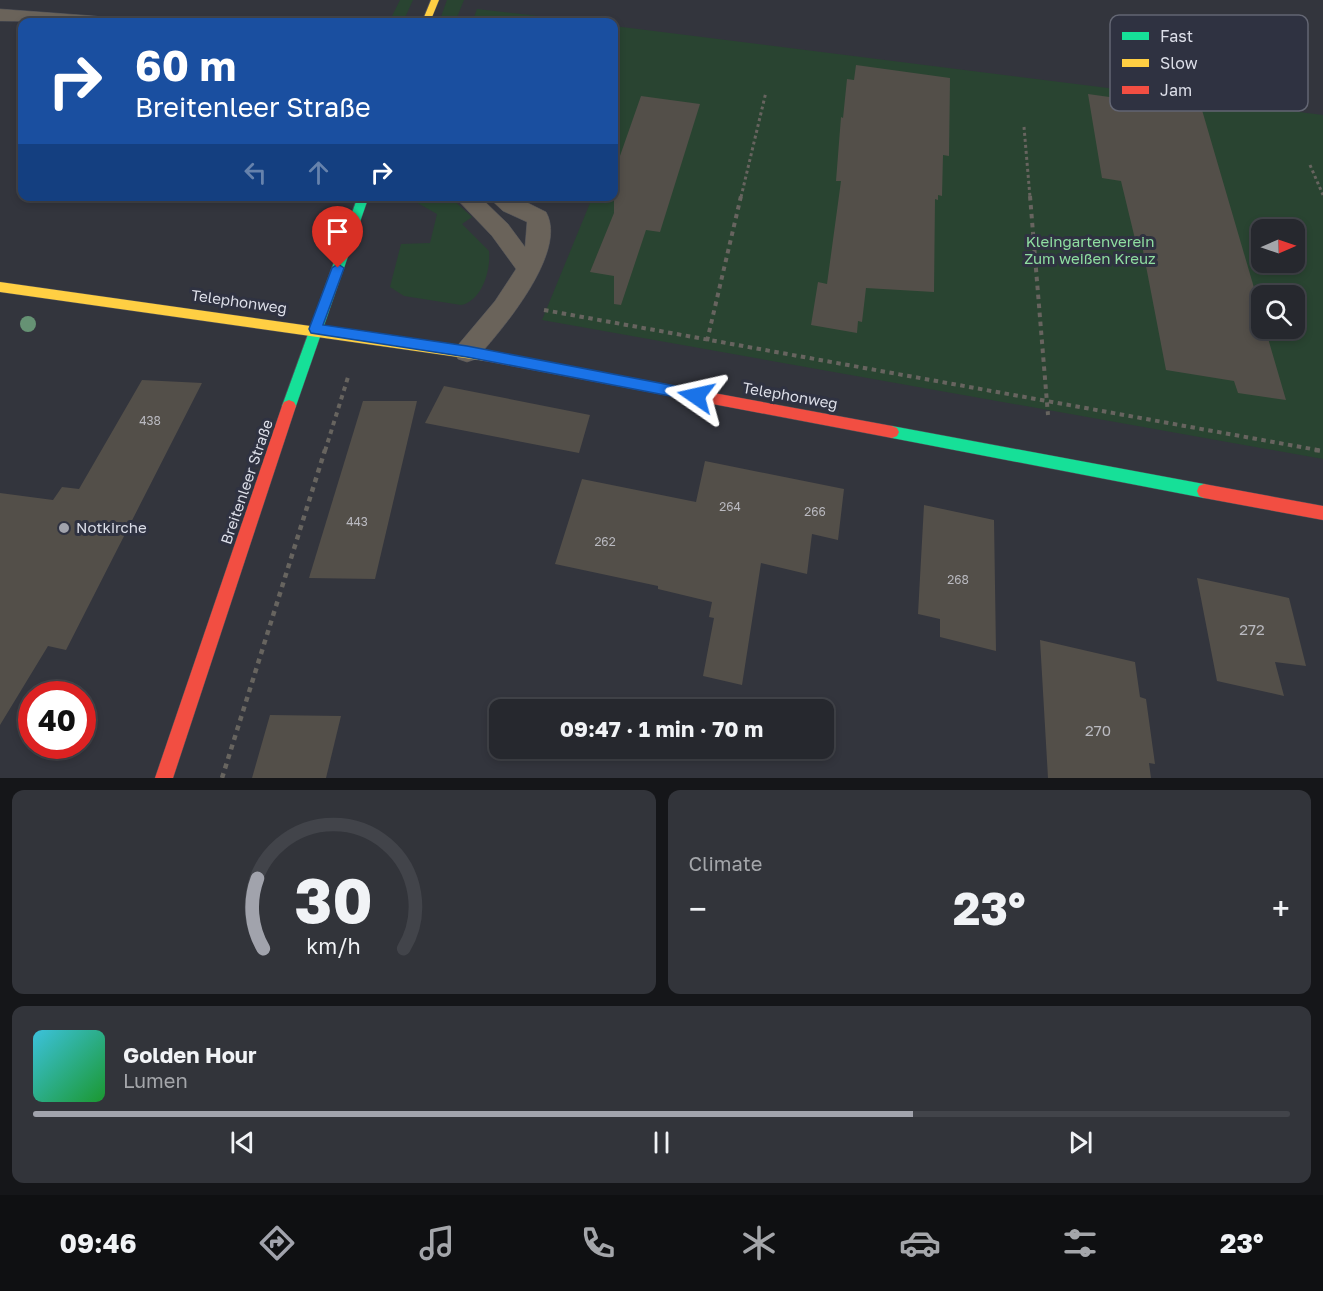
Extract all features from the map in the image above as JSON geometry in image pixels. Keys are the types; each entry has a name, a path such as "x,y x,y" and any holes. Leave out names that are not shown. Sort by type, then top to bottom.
{"street":[{"path":"428,18 435,0"},
{"path":"0,15 40,18"},
{"name":"Breitenleer Straße","path":"164,778 315,329 362,201"},
{"name":"Telephonweg","path":"0,287 315,329 467,352 1323,513"}],"lane":[{"path":"470,201 500,230 527,267"},
{"path":"467,352 500,316 527,267 542,229 538,218 504,201"}],"path":[{"path":"707,341 766,92"},
{"path":"1024,128 1048,415"},
{"path":"1310,165 1323,195"},
{"path":"537,309 1323,452"},
{"path":"222,778 352,364"}],"green space":[{"path":"400,0 413,0 405,18 391,18"},
{"path":"447,0 464,0 457,18 440,18"},
{"path":"477,9 555,18 474,18"},
{"name":"Kleingartenverein Zum weißen Kreuz","path":"618,27 1110,88 1110,111 1291,111 1323,115 1323,459 542,320 590,203 582,201 618,201"},
{"path":"414,201 454,201 472,217 462,224 489,251 484,284 475,298 461,305 404,296 390,287 401,244 430,243 437,214"}],"building":[{"path":"856,65 950,78 949,156 943,155 942,196 938,195 938,200 935,199 934,292 866,288 862,322 858,321 857,333 811,325 818,282 827,284 841,181 836,181 841,117 843,118 847,79 854,80"},
{"path":"1088,94 1110,97 1110,111 1202,111 1253,285 1251,285 1251,339 1268,339 1286,400 1238,393 1234,381 1166,370 1141,240 1135,239 1121,181 1102,178"},
{"path":"641,96 700,104 660,232 646,230 621,305 614,304 614,276 590,272 614,213 614,201 618,201 618,162"},
{"path":"142,380 202,383 66,650 48,646 27,681 18,681 18,695 0,725 0,493 53,500 62,487 79,489"},
{"path":"444,386 590,415 579,453 425,423"},
{"path":"363,401 417,401 375,579 309,578"},
{"path":"705,461 844,489 838,540 812,534 807,574 761,563 742,685 703,676 714,618 709,617 712,602 658,589 658,586 555,564 582,479 696,502"},
{"path":"924,505 994,520 996,651 940,637 940,619 918,614"},
{"path":"1197,578 1289,598 1306,666 1275,662 1284,696 1217,681"},
{"path":"1040,640 1135,662 1140,697 1146,699 1155,764 1149,763 1151,778 1048,778"},
{"path":"270,715 341,716 326,778 252,778"}],"traffic: fast":[{"path":"289,406 362,201"},
{"path":"892,432 1204,491"}],"traffic: slow":[{"path":"428,18 435,0"},
{"path":"0,287 486,356"}],"traffic: jam":[{"path":"486,356 892,432"},
{"path":"164,778 289,406"},
{"path":"1204,491 1323,513"}],"place":[{"name":"Notkirche","path":"64,528"}],"route":[{"path":"338,268 315,329 467,352 696,396"}]}
